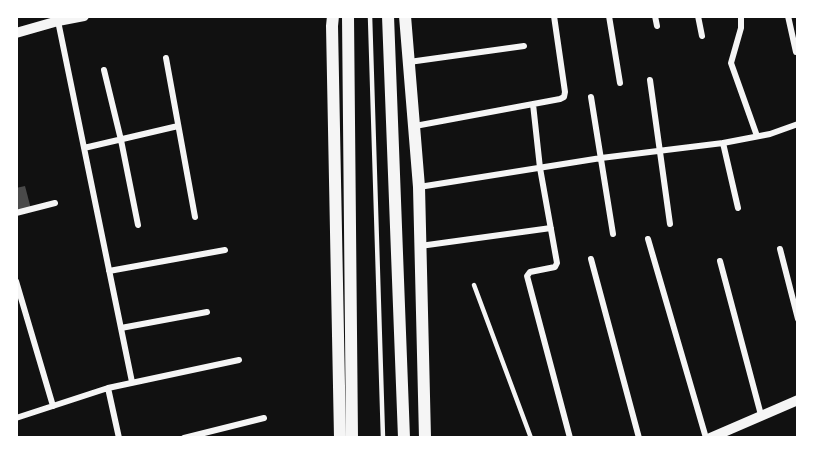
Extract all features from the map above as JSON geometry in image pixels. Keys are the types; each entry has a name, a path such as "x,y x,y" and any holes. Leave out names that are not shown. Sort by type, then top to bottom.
{"main road":[{"path":"333,16 340,438"},
{"path":"348,16 352,438"},
{"path":"388,16 404,438"},
{"path":"405,16 419,187 425,438"}],"street":[{"path":"16,33 84,16"},
{"path":"415,126 560,99 565,95 554,16"},
{"path":"609,16 620,83"},
{"path":"655,16 657,26"},
{"path":"698,16 702,36"},
{"path":"741,16 741,27 731,63 758,136"},
{"path":"788,16 796,52"},
{"path":"58,21 132,382"},
{"path":"409,62 524,46"},
{"path":"166,58 195,217"},
{"path":"104,70 138,225"},
{"path":"650,80 670,224"},
{"path":"591,96 613,234"},
{"path":"533,104 540,168 557,265 530,272 527,276 570,438"},
{"path":"419,187 601,158 723,143 770,134 798,124"},
{"path":"84,148 178,126"},
{"path":"723,143 738,208"},
{"path":"16,213 55,203"},
{"path":"420,246 551,228"},
{"path":"648,239 708,438 798,400"},
{"path":"780,249 798,319"},
{"path":"109,271 225,250"},
{"path":"591,259 639,438"},
{"path":"720,261 761,415"},
{"path":"16,281 53,406"},
{"path":"121,328 207,312"},
{"path":"16,418 108,388 239,360"},
{"path":"108,388 119,438"},
{"path":"184,438 264,418"}],"lane":[{"path":"370,16 383,438"},
{"path":"474,285 531,438"}],"building":[{"path":"25,186 31,209 16,212 16,188"}]}
